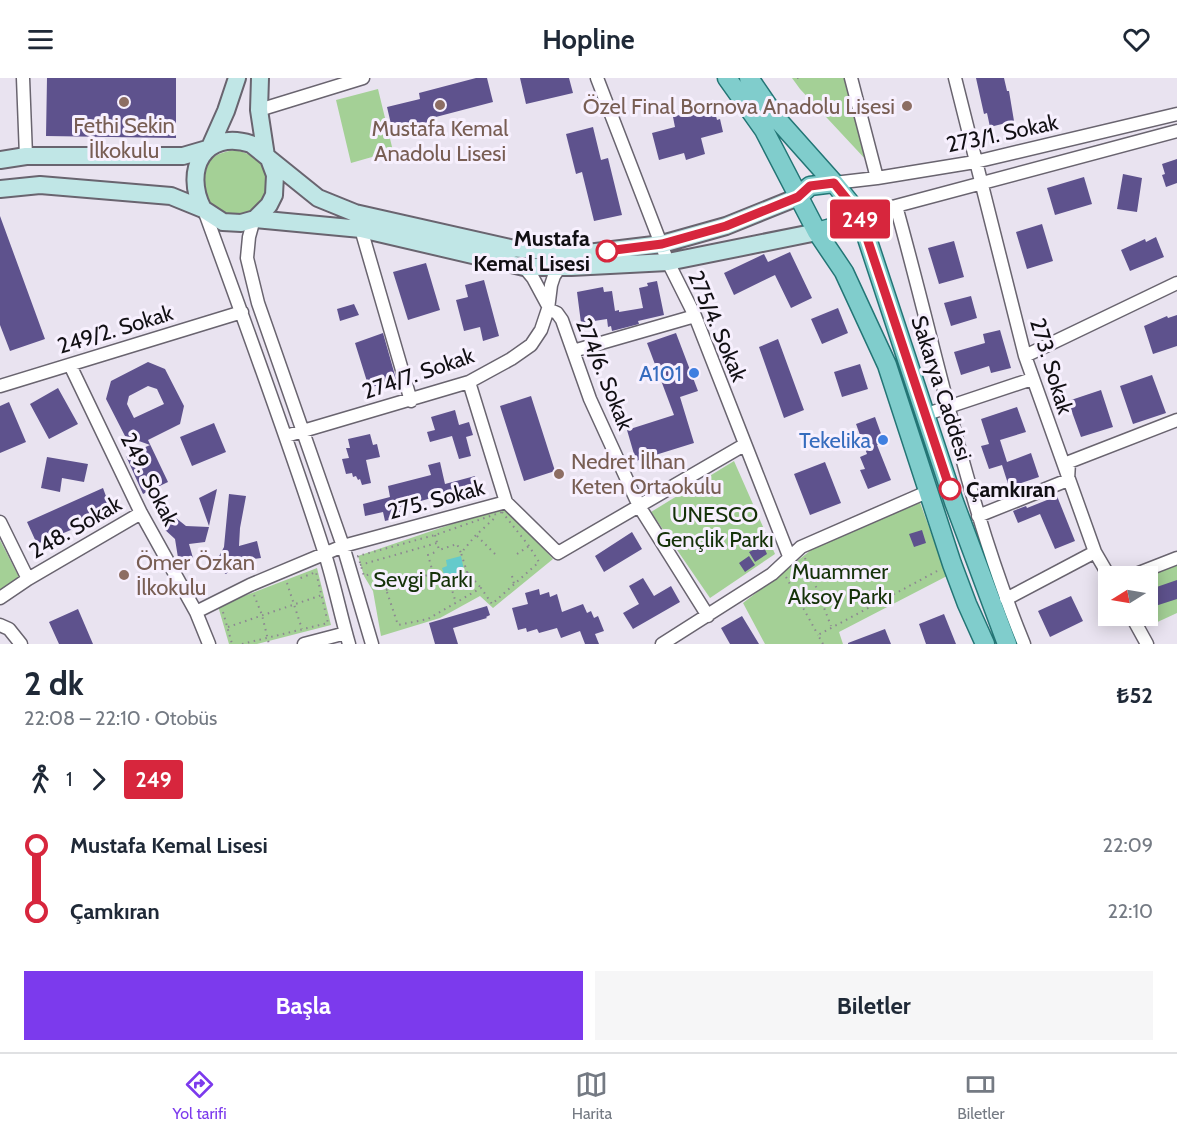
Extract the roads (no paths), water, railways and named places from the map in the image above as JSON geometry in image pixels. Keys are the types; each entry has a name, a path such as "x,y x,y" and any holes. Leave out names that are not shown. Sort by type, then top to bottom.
{"main road":[{"path":"203,209 196,195 194,177 237,78"},
{"path":"254,219 269,205 274,195 275,175 267,157 259,110 260,78"},
{"name":"Sakarya Caddesi","path":"727,78 764,130 798,197 844,272 887,365 952,564 985,644"},
{"path":"0,189 40,185 171,196 203,209 223,222 241,223 254,219 361,229 524,267 668,262 818,231 845,224 859,214 777,119 749,78"},
{"path":"0,160 26,156 183,156 227,140 240,140 251,144 318,198 356,213 510,248 579,254 662,244 726,226 798,197 810,186 834,183"},
{"name":"Sakarya Caddesi","path":"859,214 924,415 1007,644"}],"street":[{"path":"23,78 26,156"},
{"path":"259,110 363,78"},
{"name":"275/4. Sokak","path":"597,78 668,262 695,316 789,556"},
{"path":"852,78 877,178"},
{"name":"273. Sokak","path":"955,78 1024,356 1095,552 1103,566"},
{"name":"273/1. Sokak","path":"834,183 975,162 1177,114"},
{"name":"273/1. Sokak","path":"859,214 1177,131"},
{"path":"896,206 978,516 1024,644"},
{"path":"203,209 286,436 325,554 348,638 304,644"},
{"path":"254,219 247,258 258,303 343,546 372,644"},
{"path":"361,229 411,401"},
{"path":"524,267 533,278 548,307"},
{"name":"274/7. Sokak","path":"286,436 411,401 469,382 531,345 541,330 554,276 560,267"},
{"path":"1024,356 1177,283"},
{"name":"274/6. Sokak","path":"548,307 562,320 590,399 639,506 708,616"},
{"name":"249/2. Sokak","path":"0,386 242,312"},
{"path":"573,351 695,316"},
{"name":"249. Sokak","path":"70,365 141,513 196,612 209,644"},
{"path":"924,415 1032,379"},
{"name":"275. Sokak","path":"196,612 250,585 343,546 503,506 469,382"},
{"path":"978,516 1068,480 1070,462 1177,420"},
{"path":"503,506 558,552 744,445"},
{"path":"662,644 772,574 801,547 927,492"},
{"name":"248. Sokak","path":"0,598 28,579 141,513"},
{"path":"0,522 28,579"},
{"path":"1006,599 1095,552"},
{"path":"1157,566 1177,558"},
{"path":"1137,626 1147,644"},
{"path":"3,629 21,644"}],"water":[{"path":"461,556 464,570 457,572 458,576 449,578 448,573 444,574 442,568 447,566 446,560"}],"place":[{"name":"Fethi Sekin İlkokulu","path":"124,102"},
{"name":"Mustafa Kemal Anadolu Lisesi","path":"440,105"},
{"name":"Özel Final Bornova Anadolu Lisesi","path":"907,106"},
{"name":"Mustafa Kemal Lisesi","path":"607,251"},
{"name":"A101","path":"694,373"},
{"name":"Tekelika","path":"883,440"},
{"name":"Nedret İlhan Keten Ortaokulu","path":"559,474"},
{"name":"Çamkıran","path":"950,489"},
{"name":"Ömer Özkan İlkokulu","path":"124,575"}],"park label":[{"name":"UNESCO Gençlik Parkı","path":"715,527"},
{"name":"Sevgi Parkı","path":"423,579"},
{"name":"Muammer Aksoy Parkı","path":"840,584"}]}
